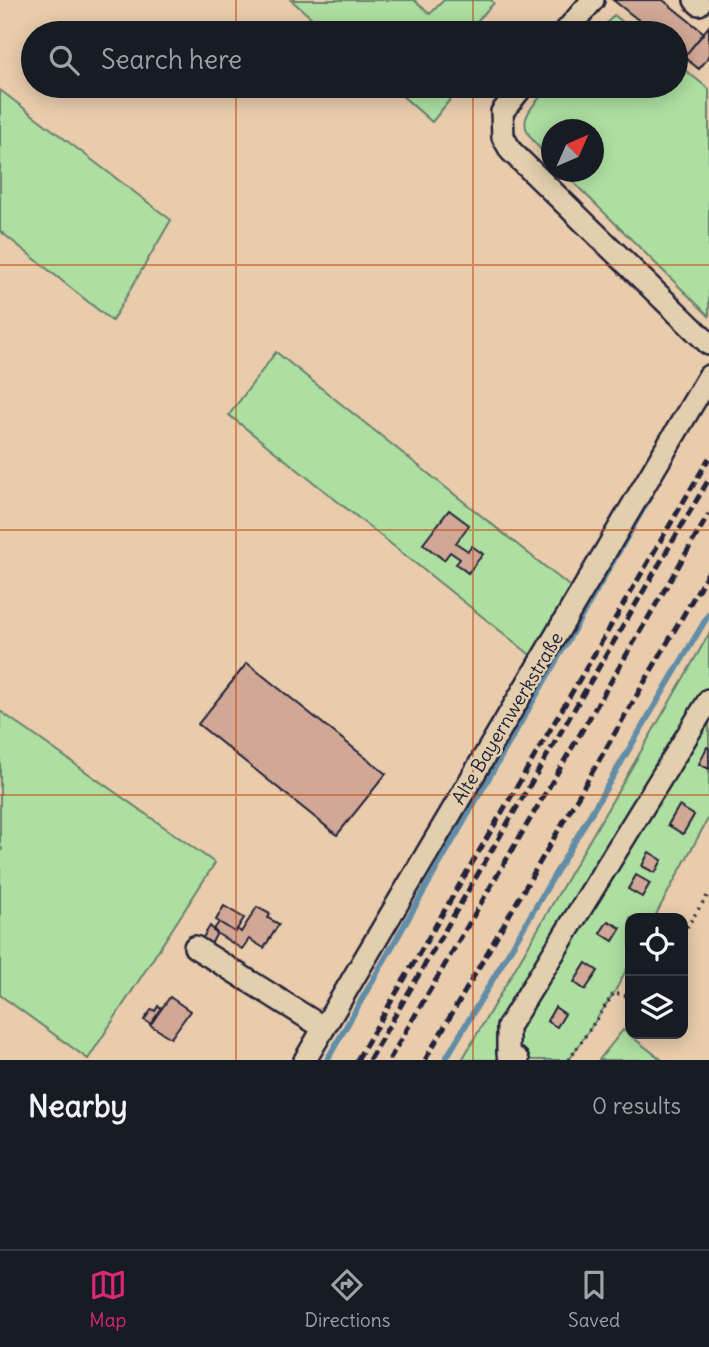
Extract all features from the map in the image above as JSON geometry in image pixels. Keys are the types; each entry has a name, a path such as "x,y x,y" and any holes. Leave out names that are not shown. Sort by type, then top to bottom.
{"street":[{"path":"575,21 593,0"},
{"path":"513,98 502,112 503,137 511,151 709,344"},
{"name":"Alte Bayernwerkstraße","path":"305,1060 709,376"},
{"path":"518,1060 508,1053 508,1027 709,700"},
{"path":"195,947 324,1028"}],"path":[{"path":"688,925 709,893"},
{"path":"569,1060 614,993 625,996"}],"green space":[{"path":"291,0 414,0 430,14 444,0 491,0 494,3 477,21 315,21"},
{"path":"614,15 622,21 609,21"},
{"path":"688,72 709,89 709,316 573,182 604,182 604,119 541,119 541,149 527,130 527,116 540,98 688,98"},
{"path":"0,90 171,220 112,321 0,231"},
{"path":"405,98 451,98 432,122"},
{"path":"276,352 573,589 533,657 229,415"},
{"path":"709,634 709,817 657,913 625,913 625,972 614,993 569,1060 462,1060"},
{"path":"0,711 215,863 88,1059 0,995"},
{"path":"623,1030 625,1039 635,1039 662,1060 599,1060"}],"building":[{"path":"613,0 663,0 704,33 688,52 688,21 640,21"},
{"path":"709,26 709,57 699,69 688,60 688,52"},
{"path":"449,510 469,525 456,543 468,551 472,546 483,554 468,573 456,564 460,559 450,552 444,560 423,544"},
{"path":"247,663 386,774 337,835 198,724"},
{"path":"707,747 709,748 709,769 699,764"},
{"path":"679,806 694,815 683,834 668,825"},
{"path":"649,852 662,860 655,873 642,866"},
{"path":"636,875 650,883 642,897 628,889"},
{"path":"224,906 244,918 235,932 216,920"},
{"path":"257,907 270,914 268,918 279,924 264,948 249,939 242,949 213,931 219,922 235,932 237,929 241,932"},
{"path":"608,921 621,928 613,941 600,933"},
{"path":"210,926 217,933 208,950 199,944"},
{"path":"586,963 598,971 585,990 574,982"},
{"path":"170,997 190,1011 171,1038 150,1025"},
{"path":"158,1006 162,1008 151,1024 144,1020 152,1009 155,1011"},
{"path":"555,1007 565,1014 557,1027 547,1021"}],"waterway":[{"path":"327,1060 650,497"},
{"path":"445,1060 709,614"}],"railway":[{"path":"357,1060 709,458"},
{"path":"369,1060 709,479"},
{"path":"389,1060 709,514"},
{"path":"425,1060 709,571"}]}
